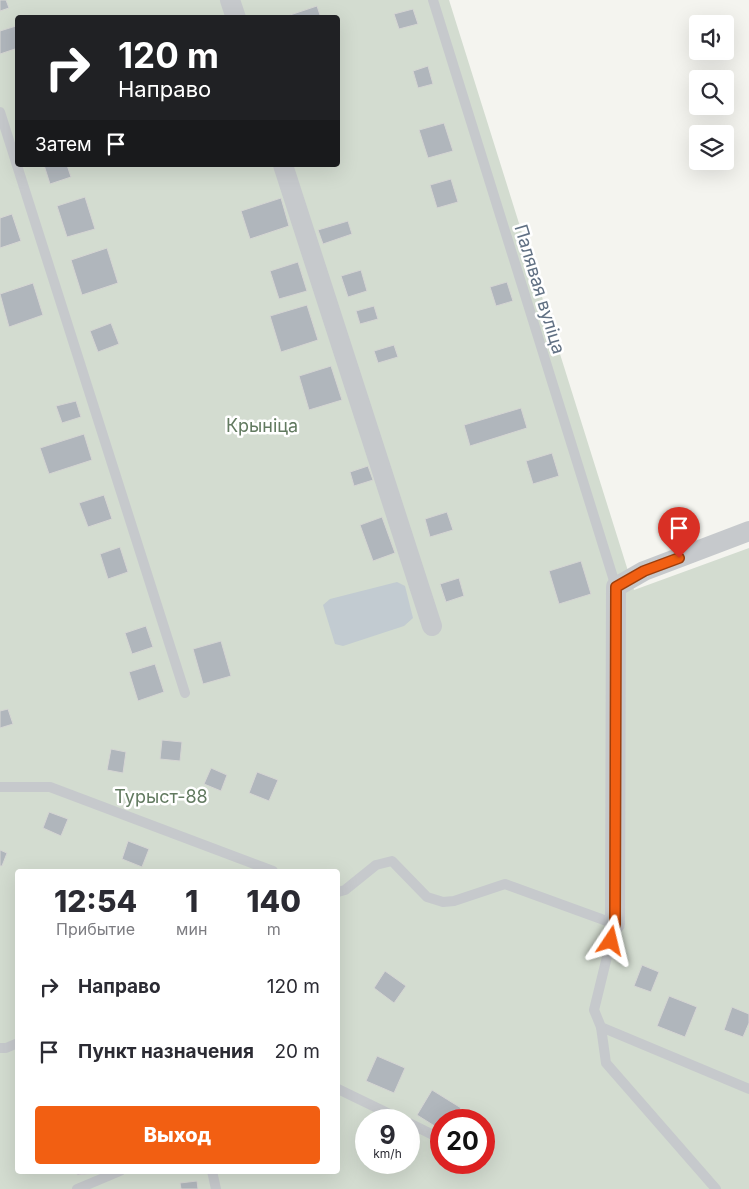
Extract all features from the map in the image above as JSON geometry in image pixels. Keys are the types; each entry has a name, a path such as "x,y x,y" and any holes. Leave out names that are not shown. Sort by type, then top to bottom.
{"street":[{"path":"230,0 235,15"},
{"path":"284,167 432,626"},
{"path":"615,924 616,587 644,571 749,531"}],"lane":[{"name":"Палявая вуліца","path":"433,0 616,587"},
{"path":"0,112 15,159"},
{"path":"18,167 185,693"},
{"path":"0,787 50,787 268,869"},
{"path":"340,891 345,890 376,865 392,861 427,896 443,902 454,901 505,884 615,924 594,1010 601,1027 606,1063 716,1189"},
{"path":"601,1027 749,1089"},
{"path":"0,1048 15,1044"},
{"path":"340,1090 379,1109"},
{"path":"77,1189 113,1174"},
{"path":"213,1174 216,1189"}],"green space":[{"path":"0,0 449,0 634,590 749,548 749,1189 0,1189"}],"shaded area":[{"path":"397,582 405,586 413,618 404,626 343,646 335,644 323,605 330,599"}],"building":[{"path":"0,0 6,0 9,8 0,11"},
{"path":"317,6 320,15 290,15"},
{"path":"413,9 418,24 399,29 394,14"},
{"path":"15,26 15,49 0,54 0,31"},
{"path":"428,66 433,84 418,88 413,71"},
{"path":"444,123 453,151 428,158 419,130"},
{"path":"45,167 68,167 71,177 50,184"},
{"path":"451,179 458,202 437,208 430,185"},
{"path":"85,197 95,229 67,237 57,206"},
{"path":"281,198 289,226 250,239 241,211"},
{"path":"12,214 21,241 0,248 0,218"},
{"path":"348,221 352,234 323,244 318,230"},
{"path":"107,248 118,283 82,295 71,260"},
{"path":"298,262 307,291 279,299 270,271"},
{"path":"361,270 367,291 348,297 341,276"},
{"path":"507,282 513,301 496,306 490,287"},
{"path":"33,283 43,315 9,327 0,294"},
{"path":"307,305 318,340 281,352 270,316"},
{"path":"374,306 378,319 360,324 356,311"},
{"path":"111,323 119,344 98,352 90,331"},
{"path":"394,345 398,357 378,363 374,351"},
{"path":"331,366 342,400 309,410 299,376"},
{"path":"76,401 81,417 62,423 56,406"},
{"path":"521,408 527,428 470,446 464,425"},
{"path":"84,434 92,460 49,474 40,448"},
{"path":"552,453 559,476 533,484 526,461"},
{"path":"368,466 373,480 354,486 350,472"},
{"path":"104,495 112,519 88,527 79,503"},
{"path":"447,512 453,530 430,537 425,519"},
{"path":"382,517 395,553 373,561 360,525"},
{"path":"120,547 128,572 108,579 100,554"},
{"path":"581,561 591,594 559,604 549,571"},
{"path":"459,578 464,596 446,602 440,584"},
{"path":"146,626 153,647 132,654 125,633"},
{"path":"221,641 231,676 203,684 193,649"},
{"path":"155,664 164,692 138,701 129,672"},
{"path":"8,709 13,724 0,728 0,711"},
{"path":"162,740 182,742 180,761 160,759"},
{"path":"111,749 126,752 123,773 107,770"},
{"path":"211,768 227,775 221,791 204,784"},
{"path":"257,772 278,780 269,801 249,793"},
{"path":"49,812 68,819 61,836 43,828"},
{"path":"128,841 149,849 142,867 122,859"},
{"path":"0,850 7,853 2,866 0,866"},
{"path":"642,965 659,972 651,992 634,986"},
{"path":"385,971 406,986 394,1003 374,988"},
{"path":"669,996 697,1007 685,1037 657,1026"},
{"path":"732,1007 749,1014 749,1023 743,1037 724,1030"},
{"path":"377,1056 405,1068 394,1093 366,1081"},
{"path":"432,1090 461,1108 430,1109 430,1123 420,1117 420,1110"},
{"path":"197,1181 198,1189 181,1189 180,1183"}],"route":[{"path":"611,941 615,924 616,587 644,571 679,558"}],"park label":[{"name":"Крыніца","path":"262,425"},
{"name":"Турыст-88","path":"161,796"}]}
